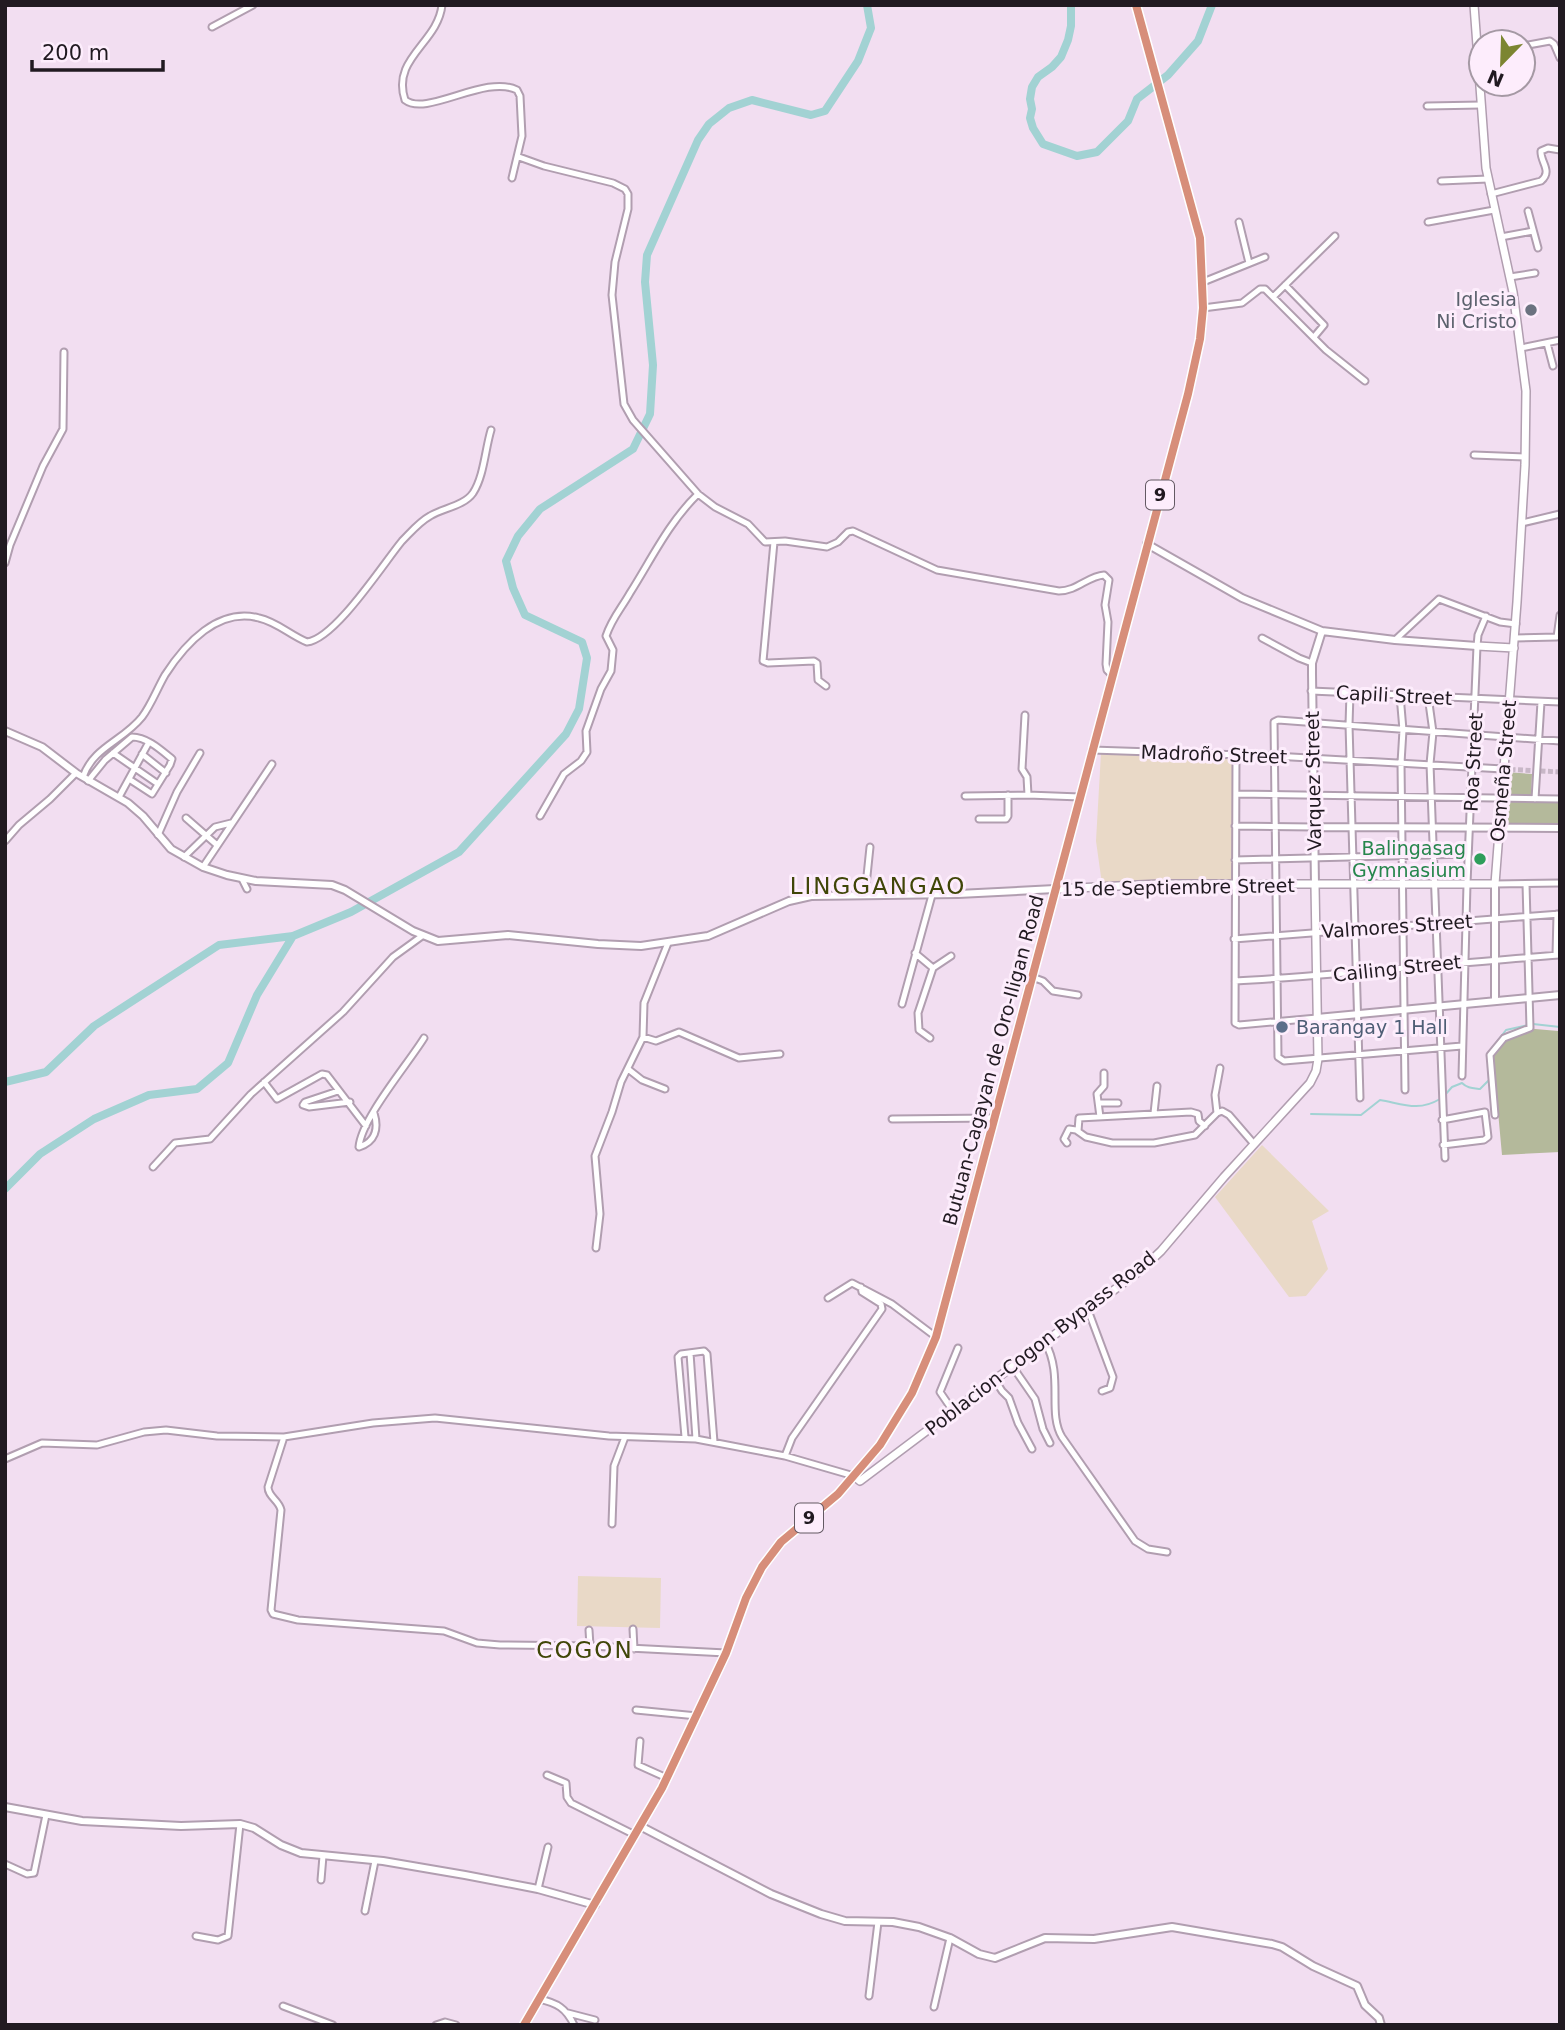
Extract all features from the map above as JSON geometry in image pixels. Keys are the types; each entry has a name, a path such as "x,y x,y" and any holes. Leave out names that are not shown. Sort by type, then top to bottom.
{"highway":[{"name":"Butuan-Cagayan de Oro-Iligan Road","path":"524,2025 667,1779 726,1653 746,1598 768,1558 788,1536 838,1494 897,1420 917,1384 936,1337 1192,375 1203,308 1200,238 1136,5"}],"main road":[{"name":"Osmeña Street","path":"1474,8 1476,28"},
{"name":"Osmeña Street","path":"1481,98 1490,194 1510,276 1526,391 1516,624 1495,884"},
{"path":"1477,646 1514,648"},
{"name":"15 de Septiembre Street","path":"1055,889 1159,884 1495,884"},
{"name":"Varquez Street","path":"1315,886 1318,1059"},
{"name":"Poblacion-Cogon Bypass Road","path":"854,1476 860,1481 1152,1260 1310,1083 1318,1059"}],"street":[{"path":"212,27 253,5"},
{"path":"442,5 438,21 405,67 405,100 417,105 482,89 505,86 514,88 520,96 522,136 512,178"},
{"path":"1537,43 1550,41 1560,58"},
{"path":"1427,106 1481,106"},
{"path":"1490,194 1543,180 1547,170 1541,151 1548,148 1560,150"},
{"path":"519,157 613,183 625,189 628,194 628,209 615,262 612,295 624,404 633,421 698,494 715,507 748,524 762,540 827,547 838,542 845,533 853,531 937,570 1059,592 1074,590 1097,576 1104,575 1109,582 1105,605 1108,622 1106,667 1112,675"},
{"path":"1441,181 1488,179"},
{"path":"1428,222 1494,210"},
{"path":"1528,211 1538,248"},
{"path":"1239,222 1249,263"},
{"path":"1501,237 1533,231"},
{"path":"1273,297 1335,236"},
{"path":"1203,282 1265,257"},
{"path":"1510,276 1535,273"},
{"path":"1285,285 1324,325 1314,337"},
{"path":"1203,308 1242,303 1262,288 1341,364 1365,381"},
{"path":"1521,348 1560,340"},
{"path":"1547,343 1553,366"},
{"path":"5,563 38,477 51,447 63,429 64,352"},
{"path":"82,777 96,755 139,720 172,667 203,632 218,622 237,616 255,617 273,623 306,642 320,636 362,595 380,568 418,525 431,515 470,497 479,478 491,430"},
{"path":"1474,455 1525,457"},
{"path":"540,816 564,774 587,752 586,731 601,689 611,671 613,650 606,636 617,612 658,546 698,494"},
{"path":"1522,523 1560,514"},
{"path":"774,542 763,661 814,661 817,663 818,680 825,686"},
{"path":"1147,544 1242,598 1322,631 1477,646"},
{"path":"1395,640 1439,599 1516,624"},
{"path":"1515,638 1558,637 1560,615"},
{"name":"Roa Street","path":"1462,1076 1477,646 1486,616"},
{"name":"Varquez Street","path":"1315,886 1311,691 1312,663 1322,631"},
{"path":"1262,638 1312,663"},
{"name":"Capili Street","path":"1311,691 1560,702"},
{"path":"1350,693 1360,1098"},
{"path":"1401,695 1405,1090"},
{"path":"1428,696 1433,732 1430,764 1445,1158"},
{"path":"1535,799 1541,702"},
{"path":"1025,715 1022,769 1027,777 1028,795"},
{"path":"1462,1046 1404,1049 1318,1059 1279,1059 1275,978 1274,724 1278,720 1349,724 1560,741"},
{"name":"15 de Septiembre Street","path":"5,731 42,747 82,777 119,797 143,816 171,849 203,867 242,879 326,884 351,894 422,936 438,941 508,935 641,946 708,936 797,899 819,895 932,895 1055,889"},
{"path":"5,841 19,825 50,799 132,737 149,743 172,759 159,784 149,794 129,779"},
{"path":"119,797 149,743"},
{"name":"Madroño Street","path":"1092,750 1274,756 1503,769"},
{"path":"113,753 159,784"},
{"path":"158,835 177,792 200,753"},
{"path":"142,754 166,773"},
{"path":"1236,755 1234,939 1235,1022 1239,1026 1560,995"},
{"path":"203,867 272,764"},
{"path":"1236,794 1560,799"},
{"path":"979,819 1006,819 1008,795"},
{"path":"965,796 1080,797"},
{"path":"186,818 218,845"},
{"path":"184,857 218,825 232,822"},
{"path":"1236,826 1560,828"},
{"path":"865,895 870,847"},
{"path":"1235,860 1468,854"},
{"path":"242,879 247,890"},
{"name":"15 de Septiembre Street","path":"1495,884 1560,883"},
{"name":"Osmeña Street","path":"1495,884 1495,1001"},
{"path":"1495,1115 1490,1055 1504,1038 1530,1028 1526,884"},
{"path":"902,1004 932,895"},
{"path":"1558,914 1558,955"},
{"name":"Valmores Street","path":"1234,939 1558,914"},
{"path":"153,1167 175,1143 210,1139 264,1082 343,1012 393,957 422,936"},
{"path":"596,1248 600,1214 594,1161 621,1082 643,1037 643,1003 668,943"},
{"path":"915,953 936,966"},
{"name":"Cailing Street","path":"1235,981 1558,955"},
{"path":"930,1038 921,1032 919,1009 936,966 950,956"},
{"path":"1032,977 1043,981 1053,991 1078,995"},
{"path":"643,1037 656,1041 673,1033 682,1033 736,1057 780,1054"},
{"path":"374,1113 377,1124 375,1135 367,1144 359,1147 366,1126 374,1113 424,1038"},
{"path":"1217,1114 1215,1095 1220,1068"},
{"path":"628,1069 642,1080 665,1089"},
{"path":"1100,1117 1098,1092 1104,1086 1104,1073"},
{"path":"264,1082 277,1099 324,1074 330,1077 366,1126"},
{"path":"1154,1113 1157,1087"},
{"path":"338,1091 303,1105 309,1107 350,1102"},
{"path":"1099,1104 1118,1103"},
{"path":"1067,1143 1064,1139 1069,1129 1078,1131 1083,1136 1112,1143 1149,1143 1192,1136 1222,1111 1254,1144"},
{"path":"1078,1131 1079,1118 1154,1113 1193,1112 1198,1114 1199,1121 1205,1126"},
{"path":"1442,1120 1485,1112 1488,1137 1484,1140 1443,1145"},
{"path":"892,1119 994,1118"},
{"path":"828,1298 852,1283 892,1304 936,1337"},
{"path":"785,1455 792,1438 882,1309 881,1304 862,1292 861,1287"},
{"path":"1088,1310 1113,1377 1110,1388 1102,1391"},
{"path":"1045,1342 1055,1368 1057,1424 1062,1437 1135,1541 1143,1547 1167,1552"},
{"path":"953,1411 940,1392 958,1348"},
{"path":"685,1437 678,1359 679,1355 704,1351 707,1353 714,1442"},
{"path":"690,1353 696,1439"},
{"path":"1013,1367 1035,1399 1043,1429 1050,1443"},
{"path":"995,1380 1009,1398 1032,1449"},
{"path":"5,1459 41,1443 97,1445 144,1432 166,1430 229,1437 284,1437 426,1418 625,1437 685,1437 785,1455 854,1476"},
{"path":"284,1437 268,1487 269,1494 278,1502 281,1510 271,1610 273,1614 298,1620 444,1630 477,1643 726,1653"},
{"path":"612,1524 614,1466 625,1437"},
{"path":"633,1629 635,1649"},
{"path":"589,1630 590,1646"},
{"path":"636,1710 696,1716"},
{"path":"640,1741 638,1765 667,1779"},
{"path":"547,1775 566,1783 567,1797 571,1803 635,1835"},
{"path":"5,1807 100,1822 181,1826 240,1825 254,1828 281,1845 301,1853 375,1861 538,1889 595,1905"},
{"path":"5,1864 27,1874 34,1873 46,1815"},
{"path":"196,1936 218,1940 228,1936 240,1825"},
{"path":"640,1826 793,1904 845,1921 910,1925 950,1938 991,1958 1045,1938 1094,1938 1172,1927 1272,1944 1357,1986 1365,2005 1379,2018 1381,2025"},
{"path":"538,1889 548,1847"},
{"path":"321,1880 323,1856"},
{"path":"365,1911 375,1861"},
{"path":"869,1996 878,1922"},
{"path":"934,2007 950,1938"},
{"path":"539,1999 560,2005 574,2025"},
{"path":"283,2006 332,2025"},
{"path":"568,2013 595,2020"},
{"path":"436,2025 445,2022 456,2025"}],"shaded area":[{"path":"1101,753 1234,757 1233,881 1102,884 1096,841"},
{"path":"1262,1145 1329,1211 1312,1221 1328,1269 1306,1296 1289,1297 1215,1197"},
{"path":"578,1576 661,1578 660,1628 577,1626"}],"green space":[{"path":"1506,772 1532,774 1531,797 1505,796"},
{"path":"1504,801 1560,803 1560,826 1502,825"},
{"path":"1523,1028 1558,1031 1560,1152 1502,1155 1493,1057 1507,1033"}],"waterway":[{"path":"5,1082 46,1072 94,1026 219,945 293,936 351,912 459,852 566,734 579,709 587,658 582,642 525,615 513,588 506,561 518,536 540,509 633,449 650,414 653,365 645,282 647,255 698,140 709,124 729,108 752,100 811,115 825,111 858,61 871,28 867,5"},
{"path":"1071,5 1068,40 1061,57 1038,77 1032,87 1030,118 1043,144 1077,156 1097,152 1128,121 1137,99 1168,75 1198,41 1212,5"},
{"path":"5,1189 40,1154 94,1119 149,1095 197,1089 228,1063 257,995 293,936"},
{"path":"1533,1024 1560,1027"},
{"path":"1489,1052 1506,1030 1528,1025"},
{"path":"1444,1096 1452,1087 1462,1083 1480,1089 1489,1080 1488,1061"},
{"path":"1311,1114 1361,1115 1380,1100 1417,1106 1440,1099"}],"tunnel":[{"path":"1503,769 1560,772"}],"place":[{"name":"Iglesia Ni Cristo","path":"1531,310"},
{"name":"Balingasag Gymnasium","path":"1480,859"},
{"name":"Barangay 1 Hall","path":"1282,1027"}],"district":[{"name":"LINGGANGAO","path":"878,886"},
{"name":"COGON","path":"585,1650"}]}
